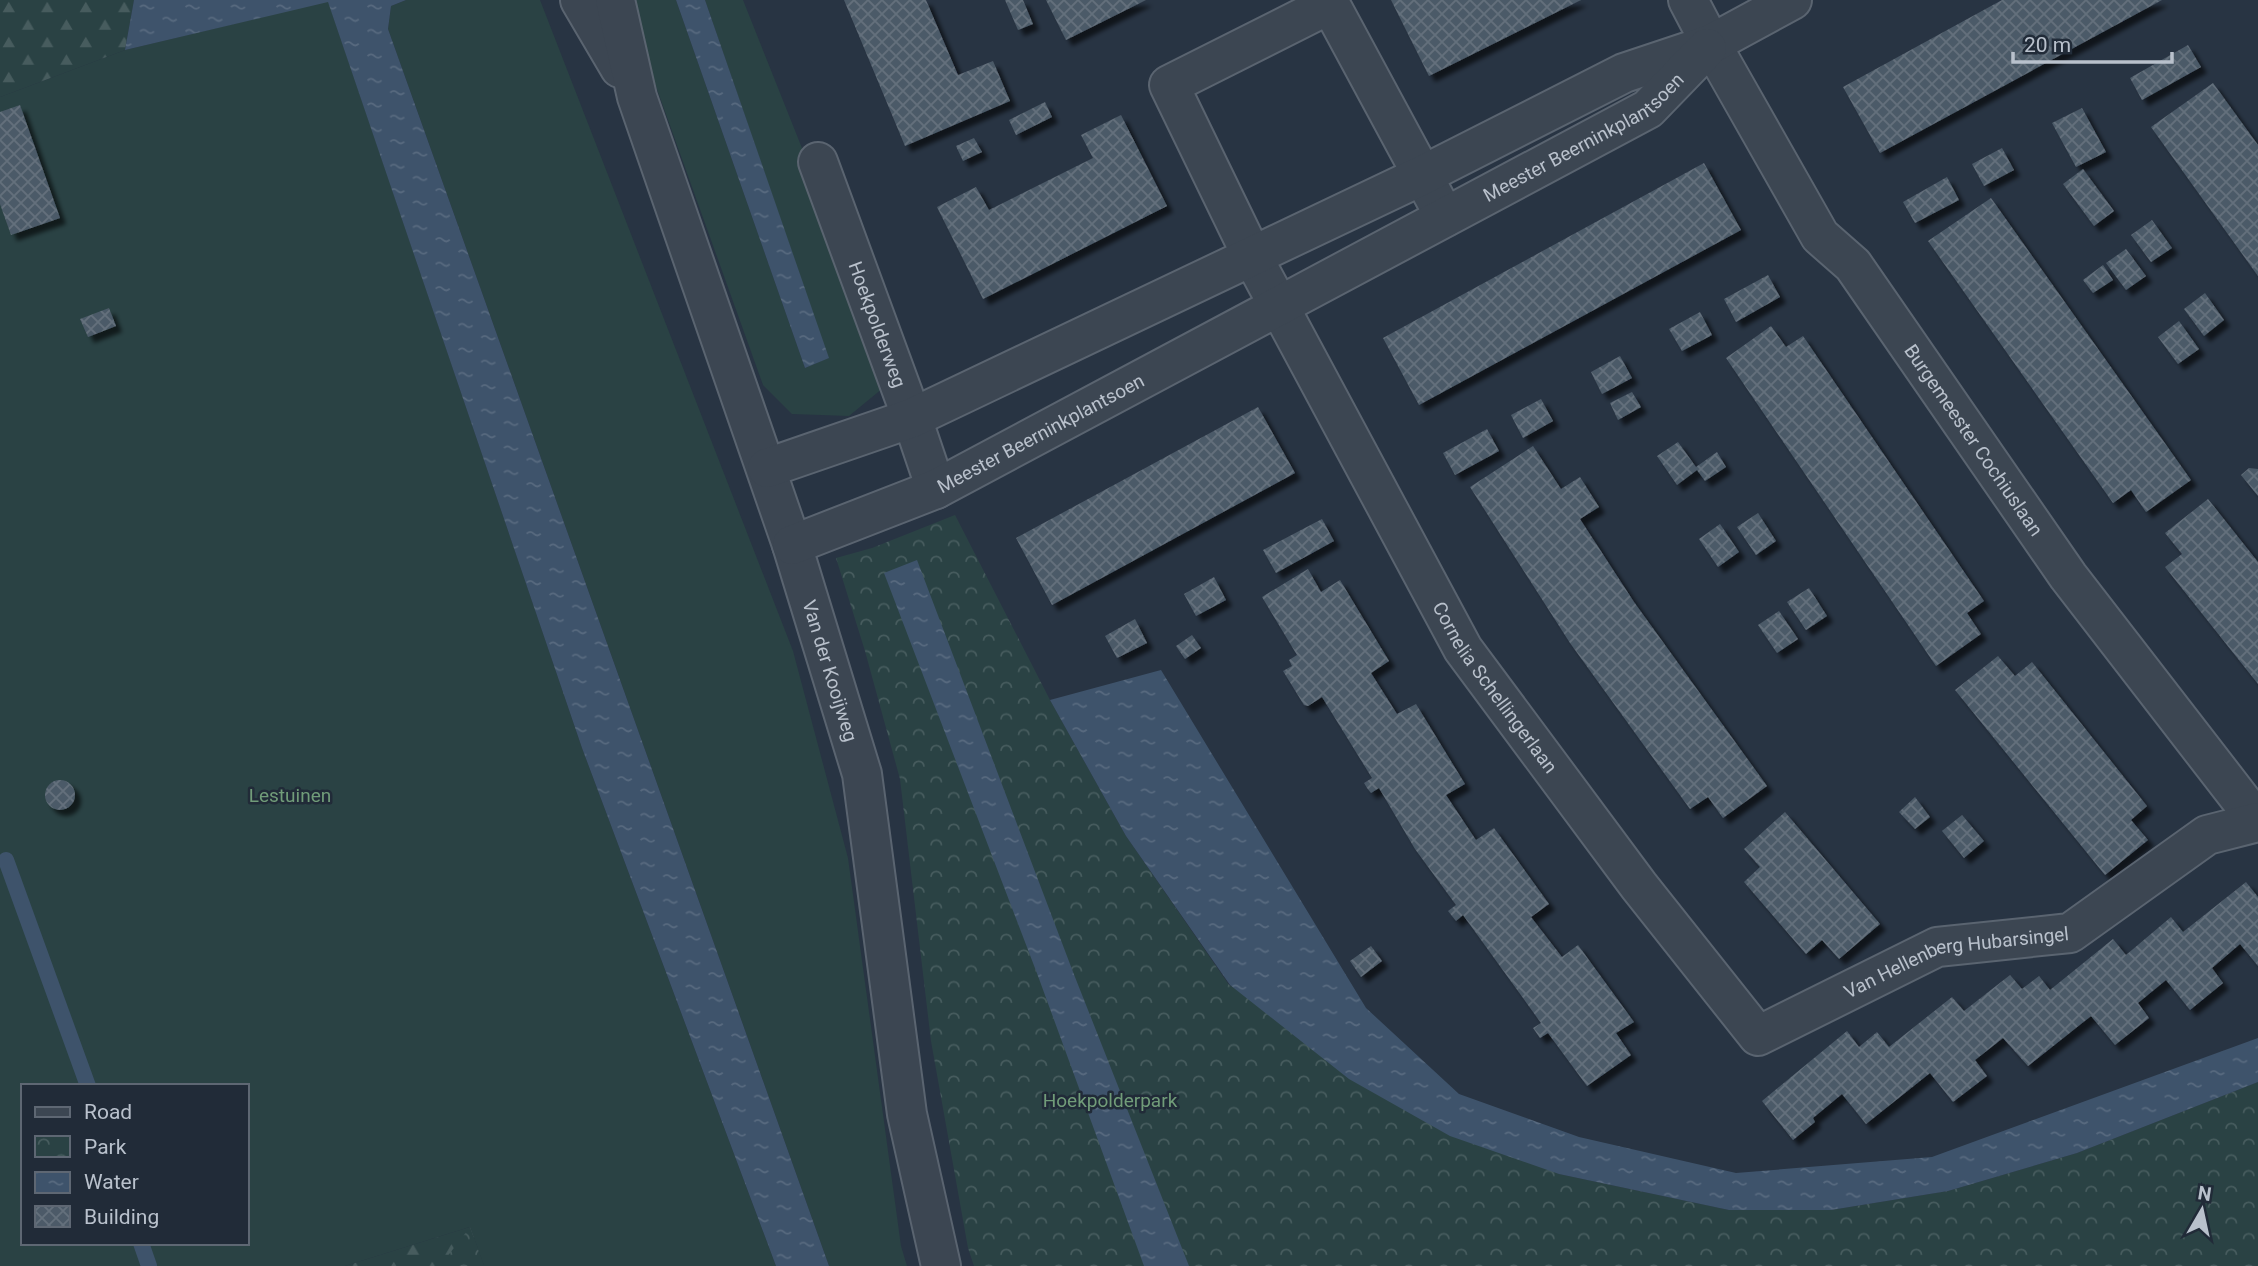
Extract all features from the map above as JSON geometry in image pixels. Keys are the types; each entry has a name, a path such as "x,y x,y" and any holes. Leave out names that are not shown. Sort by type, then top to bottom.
{"street":[{"name":"Van der Kooijweg","path":"580,0 637,97"},
{"name":"Van der Kooijweg","path":"615,0 637,97 792,545 862,774 907,1114 941,1266"},
{"path":"1688,0 1711,44"},
{"name":"Meester Beerninkplantsoen","path":"766,468 912,418 1423,175 1624,72 1711,44 1792,0"},
{"path":"1280,307 1252,256 1169,85 1330,4 1445,216"},
{"name":"Meester Beerninkplantsoen","path":"792,545 936,489 1648,109 1711,44"},
{"name":"Burgemeester Cochiuslaan","path":"1711,44 1820,236 1853,265 2068,576 2258,822"},
{"name":"Hoekpolderweg","path":"818,162 936,489"},
{"name":"Cornelia Schellingerlaan","path":"1280,307 1463,649 1639,886 1758,1036"},
{"name":"Van Hellenberg Hubarsingel","path":"1758,1036 1937,947 2070,933 2207,835 2258,822"}],"green space":[{"path":"0,0 134,0 125,50 0,97"},
{"path":"406,0 540,0 793,651 848,858 901,1246 907,1266 829,1266 388,29 391,6"},
{"path":"625,0 676,0 805,368 828,358 705,0 743,0 894,379 849,416 792,414 763,385"},
{"name":"Lestuinen","path":"328,1 582,748 776,1266 484,1266 470,1227 345,1266 0,1266 0,97 125,50"},
{"name":"Hoekpolderpark","path":"955,515 1050,700 1126,836 1229,985 1559,1174 1729,1210 1831,1210 1948,1191 2077,1153 2258,1082 2258,1266 974,1266 968,1248 931,1041 900,779 836,558 872,548"},
{"path":"470,1227 484,1266 345,1266"},
{"path":"470,1227 484,1266 440,1266"}],"water":[{"path":"134,0 406,0 391,6 388,29 829,1266 776,1266 582,748 328,2 125,50"},
{"path":"676,0 705,0 829,358 805,368"},
{"path":"917,560 1073,972 1189,1266 1144,1266 1038,976 884,573"},
{"path":"1161,670 1366,1008 1459,1094 1579,1137 1736,1173 1932,1157 2258,1038 2258,1082 2077,1153 1948,1191 1831,1210 1729,1210 1559,1174 1450,1136 1349,1079 1230,985 1126,836 1050,700"}],"building":[{"path":"844,0 926,0 958,75 993,61 1010,101 905,146"},
{"path":"1005,0 1023,0 1033,24 1018,30"},
{"path":"1046,0 1146,0 1066,40"},
{"path":"1391,0 1581,0 1429,76"},
{"path":"2002,0 2162,0 1880,153 1843,87"},
{"path":"2188,45 2201,67 2142,100 2130,78"},
{"path":"2213,83 2258,145 2258,276 2151,127"},
{"path":"1045,102 1052,117 1016,135 1009,120"},
{"path":"20,105 60,218 11,235 0,204 0,112"},
{"path":"2082,108 2106,152 2076,167 2052,123"},
{"path":"1121,115 1167,206 983,299 937,207 976,187 989,210 1093,158 1081,135"},
{"path":"974,138 982,152 963,161 956,146"},
{"path":"2002,148 2014,170 1984,186 1972,164"},
{"path":"1704,163 1741,230 1419,405 1383,338"},
{"path":"2083,169 2114,211 2094,226 2063,184"},
{"path":"1947,177 1959,200 1915,223 1903,202"},
{"path":"1991,198 2191,480 2146,512 2131,490 2113,503 1928,241"},
{"path":"2152,220 2172,248 2151,262 2131,235"},
{"path":"2126,249 2146,276 2126,290 2106,263"},
{"path":"2103,265 2113,280 2093,293 2083,280"},
{"path":"1768,275 1780,297 1736,322 1724,299"},
{"path":"2205,293 2224,320 2204,336 2184,309"},
{"path":"109,308 116,326 88,337 80,319"},
{"path":"1700,312 1712,335 1682,351 1669,329"},
{"path":"2179,321 2199,349 2178,364 2158,337"},
{"path":"1771,326 1786,347 1803,336 1984,601 1967,613 1981,634 1936,666 1726,358"},
{"path":"1620,356 1632,378 1602,394 1591,372"},
{"path":"1632,392 1641,407 1618,420 1610,403"},
{"path":"1541,399 1553,421 1523,438 1511,415"},
{"path":"1258,407 1295,473 1052,605 1016,538"},
{"path":"1487,429 1499,451 1455,475 1443,453"},
{"path":"1678,442 1696,467 1717,452 1726,467 1705,481 1697,470 1677,485 1657,456"},
{"path":"1533,446 1561,489 1580,477 1599,507 1580,519 1634,602 1767,786 1723,818 1708,797 1690,809 1570,643 1470,487"},
{"path":"2249,468 2258,469 2258,496 2241,475"},
{"path":"2208,499 2258,562 2258,684 2165,567 2182,554 2165,533"},
{"path":"1758,513 1776,541 1756,555 1737,527"},
{"path":"1322,519 1334,541 1276,573 1263,550"},
{"path":"1720,524 1739,552 1718,567 1699,539"},
{"path":"1308,569 1321,592 1340,580 1389,661 1371,673 1397,714 1416,704 1465,784 1446,795 1476,840 1494,828 1549,904 1531,917 1562,957 1578,945 1634,1022 1616,1033 1631,1055 1587,1086 1548,1033 1540,1038 1533,1028 1541,1023 1463,915 1456,921 1448,911 1456,905 1415,849 1379,788 1371,793 1367,788 1364,783 1372,778 1322,697 1308,706 1304,705 1283,671 1292,666 1289,660 1297,655 1262,597"},
{"path":"1214,577 1226,600 1196,616 1184,594"},
{"path":"1809,588 1827,616 1806,630 1787,602"},
{"path":"1779,611 1798,639 1777,653 1758,625"},
{"path":"1135,619 1147,643 1117,658 1105,636"},
{"path":"1192,635 1201,648 1185,659 1176,646"},
{"path":"1998,656 2015,676 2032,662 2147,806 2131,820 2148,840 2105,875 1955,690"},
{"path":"60,780 71,784 75,795 71,806 60,810 49,806 45,795 49,784"},
{"path":"1915,797 1930,817 1915,829 1899,812"},
{"path":"1785,812 1880,924 1839,959 1822,940 1806,954 1744,882 1760,867 1744,849"},
{"path":"1962,815 1984,841 1964,858 1942,831"},
{"path":"2246,882 2258,897 2258,966 2240,944 2212,968 2223,983 2190,1010 2166,980 2138,1003 2149,1018 2115,1045 2091,1016 2028,1066 2003,1038 1975,1060 1987,1076 1953,1102 1930,1073 1866,1124 1842,1094 1813,1118 1815,1122 1793,1140 1762,1101 1847,1031 1859,1047 1877,1032 1889,1047 1952,997 1964,1011 2010,975 2022,989 2039,976 2050,990 2113,939 2126,955 2171,917 2183,932"},
{"path":"1371,946 1382,961 1361,977 1350,961"}],"waterway":[{"path":"6,860 87,1084"},
{"path":"142,1245 149,1266"}]}
